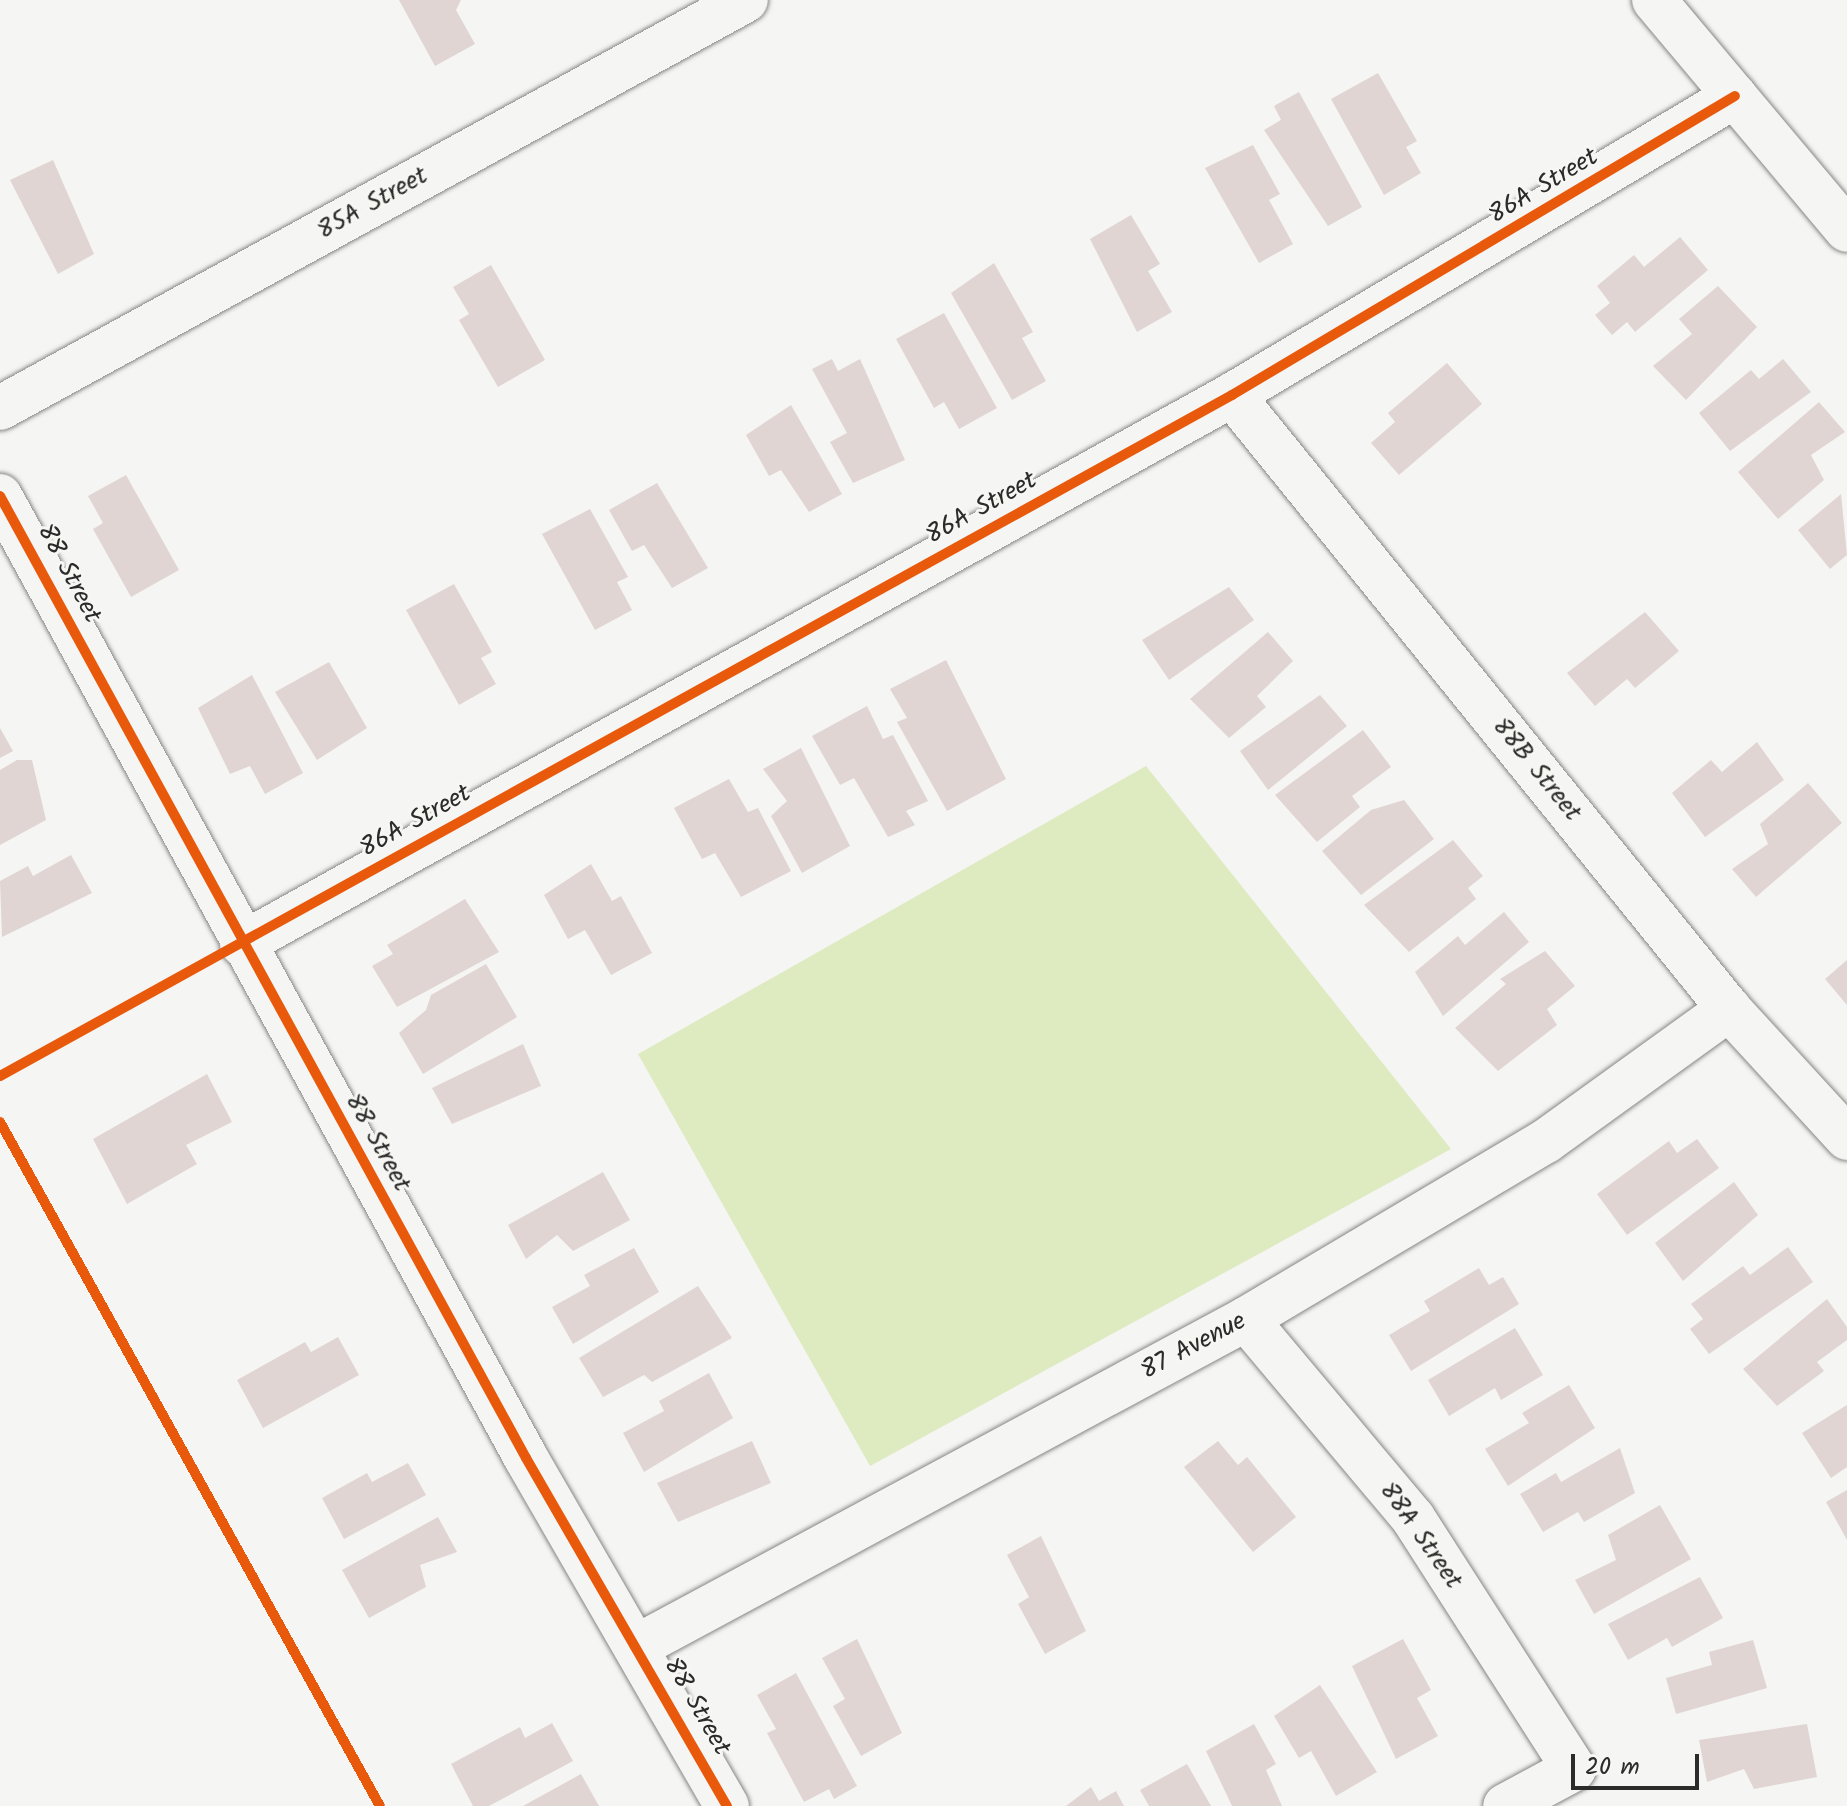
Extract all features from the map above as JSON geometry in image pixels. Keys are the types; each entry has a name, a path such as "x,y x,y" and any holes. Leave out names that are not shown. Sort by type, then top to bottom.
{"street":[{"name":"85A Street","path":"0,408 746,0"},
{"path":"1654,0 1847,230"},
{"name":"86A Street","path":"242,944 1232,395 1735,96"},
{"name":"88B Street","path":"1232,395 1729,1009 1847,1138"},
{"name":"88 Street","path":"0,496 242,944 727,1806"},
{"name":"87 Avenue","path":"636,1647 1246,1319 1546,1141 1729,1009"},
{"name":"88A Street","path":"1246,1319 1413,1518 1574,1769 1505,1806"}],"green space":[{"path":"1146,766 1451,1149 870,1466 638,1054"}],"building":[{"path":"399,0 461,0 456,10 475,44 435,66"},
{"path":"1378,73 1417,141 1406,147 1421,173 1384,195 1331,99"},
{"path":"1299,92 1362,207 1328,226 1264,130 1281,120 1274,106"},
{"path":"1253,145 1280,194 1269,200 1293,244 1259,263 1205,168"},
{"path":"53,160 94,254 58,274 10,180"},
{"path":"1131,215 1160,264 1148,271 1172,312 1137,332 1090,239"},
{"path":"1680,237 1708,270 1635,332 1627,322 1612,335 1595,315 1610,303 1597,286 1634,255 1644,267"},
{"path":"994,263 1033,332 1022,338 1046,381 1012,400 951,293"},
{"path":"491,265 545,360 498,387 459,320 469,314 453,287"},
{"path":"1718,286 1757,327 1686,400 1653,366 1692,334 1679,319"},
{"path":"944,313 997,408 959,429 944,402 934,408 896,339"},
{"path":"832,359 838,371 860,359 905,460 853,483 830,442 847,433 812,369"},
{"path":"1783,359 1811,392 1730,451 1699,413 1751,370 1759,379"},
{"path":"1447,363 1482,404 1399,475 1371,443 1395,422 1388,413"},
{"path":"1819,402 1845,432 1811,455 1824,480 1778,519 1738,472"},
{"path":"791,405 842,494 809,512 781,470 769,476 746,435"},
{"path":"126,475 179,570 131,597 93,529 103,523 88,496"},
{"path":"657,483 708,568 672,588 644,545 632,551 609,510"},
{"path":"1841,494 1847,555 1830,569 1798,530"},
{"path":"590,509 628,577 617,582 632,610 595,630 542,534"},
{"path":"454,584 492,652 481,658 496,684 459,705 406,610"},
{"path":"1229,587 1254,620 1169,680 1142,640"},
{"path":"1645,612 1679,651 1635,688 1627,679 1595,706 1567,673"},
{"path":"1268,632 1293,661 1257,696 1266,707 1229,738 1190,699"},
{"path":"946,660 1006,779 947,811 897,722 907,718 890,689"},
{"path":"329,662 367,728 317,760 275,692"},
{"path":"252,675 303,773 265,794 250,766 230,774 198,708"},
{"path":"1320,695 1347,726 1268,790 1240,751"},
{"path":"867,706 883,739 893,735 928,801 906,811 915,825 888,837 854,778 840,785 812,736"},
{"path":"0,728 13,751 0,758"},
{"path":"1363,730 1391,767 1352,796 1360,807 1317,842 1275,795"},
{"path":"1757,742 1784,780 1705,837 1672,793 1711,760 1722,772"},
{"path":"801,748 850,846 802,873 771,816 787,801 763,769"},
{"path":"17,760 32,760 46,820 0,845 0,770"},
{"path":"729,779 748,812 758,808 791,871 741,897 715,853 702,859 674,808"},
{"path":"1808,783 1842,823 1756,897 1732,869 1768,844 1760,824"},
{"path":"1404,800 1434,839 1361,895 1322,851 1371,810"},
{"path":"1453,840 1483,876 1468,888 1476,899 1409,952 1364,905"},
{"path":"71,855 92,893 2,937 0,881 28,866 33,876"},
{"path":"591,864 612,901 621,896 652,953 611,975 585,930 568,939 544,895"},
{"path":"465,899 499,952 397,1007 372,966 393,954 387,945"},
{"path":"1504,912 1529,942 1443,1016 1415,972 1458,936 1465,945"},
{"path":"1545,951 1575,986 1547,1009 1557,1025 1498,1071 1455,1028 1506,984 1500,979"},
{"path":"1847,960 1847,1005 1825,979"},
{"path":"486,964 517,1017 423,1074 399,1033 426,1010 431,995"},
{"path":"523,1044 541,1086 452,1124 432,1088"},
{"path":"207,1074 232,1122 186,1145 197,1164 127,1204 93,1139"},
{"path":"1697,1139 1719,1168 1627,1235 1597,1194 1669,1141 1677,1153"},
{"path":"603,1172 630,1220 573,1251 557,1235 526,1259 508,1225"},
{"path":"1734,1182 1758,1215 1683,1281 1655,1243"},
{"path":"1788,1247 1813,1282 1709,1354 1690,1329 1703,1319 1691,1304 1743,1266 1750,1275"},
{"path":"634,1248 659,1292 573,1344 552,1307 590,1286 584,1275"},
{"path":"1479,1268 1489,1285 1503,1277 1519,1304 1411,1371 1389,1335 1430,1311 1424,1301"},
{"path":"698,1286 732,1338 652,1382 644,1375 603,1397 579,1358"},
{"path":"1827,1299 1847,1327 1847,1340 1817,1362 1824,1371 1777,1406 1743,1369"},
{"path":"1515,1328 1543,1375 1501,1400 1495,1388 1449,1416 1428,1380"},
{"path":"338,1337 359,1375 263,1428 237,1380 305,1342 311,1352"},
{"path":"709,1373 733,1418 644,1472 623,1433 664,1411 659,1401"},
{"path":"1569,1385 1595,1428 1508,1486 1485,1449 1529,1423 1522,1413"},
{"path":"1847,1405 1847,1467 1831,1478 1802,1433"},
{"path":"752,1441 771,1483 678,1522 657,1483"},
{"path":"1218,1441 1238,1465 1247,1457 1296,1517 1253,1552 1184,1467"},
{"path":"1620,1448 1635,1493 1584,1522 1578,1512 1543,1532 1520,1494 1556,1473 1561,1482"},
{"path":"408,1463 426,1495 344,1539 322,1498 367,1473 372,1482"},
{"path":"1847,1490 1847,1540 1826,1502"},
{"path":"1660,1505 1691,1559 1594,1614 1575,1580 1616,1560 1608,1535"},
{"path":"438,1517 457,1552 420,1565 426,1587 369,1618 342,1570"},
{"path":"1041,1536 1086,1631 1045,1654 1018,1604 1029,1597 1007,1555"},
{"path":"1700,1577 1723,1618 1672,1647 1667,1638 1628,1660 1608,1624"},
{"path":"857,1639 902,1733 861,1756 833,1706 845,1699 822,1658"},
{"path":"1403,1639 1431,1690 1417,1698 1438,1736 1396,1759 1352,1666"},
{"path":"1753,1640 1767,1688 1676,1714 1666,1678 1712,1665 1709,1652"},
{"path":"796,1673 857,1786 834,1799 829,1789 804,1802 767,1733 776,1729 757,1695"},
{"path":"1320,1685 1377,1772 1336,1796 1311,1751 1299,1758 1274,1716"},
{"path":"552,1723 573,1761 489,1806 473,1806 451,1764 520,1727 525,1738"},
{"path":"1254,1724 1276,1764 1266,1770 1282,1806 1232,1806 1206,1751"},
{"path":"1807,1724 1817,1777 1754,1789 1744,1769 1707,1782 1699,1740"},
{"path":"1187,1764 1211,1806 1149,1806 1140,1790"},
{"path":"581,1774 599,1806 523,1806"},
{"path":"1091,1787 1099,1801 1116,1791 1124,1806 1066,1806"}],"cycle path":[{"path":"0,1076 1232,395 1735,96"},
{"path":"0,496 526,1458 727,1806"},
{"path":"0,1122 380,1806"}]}
